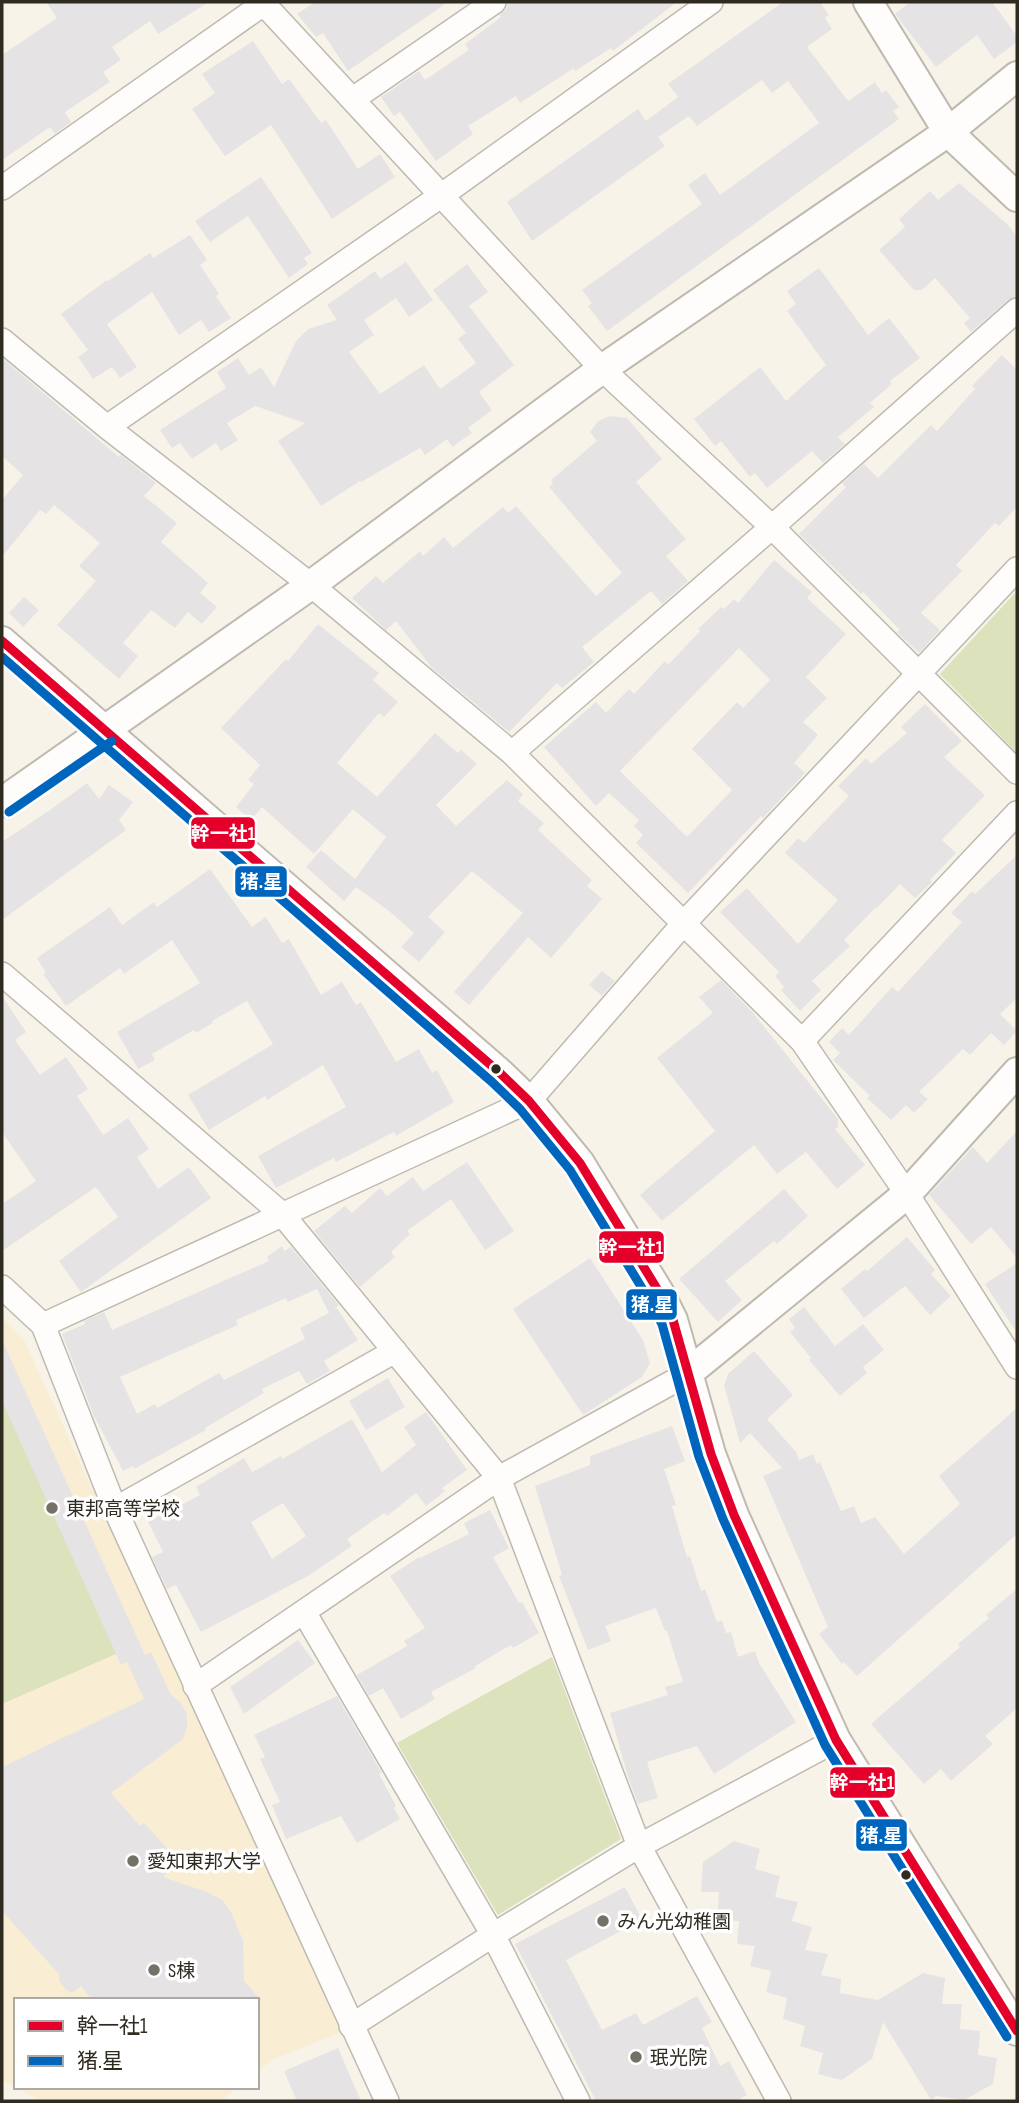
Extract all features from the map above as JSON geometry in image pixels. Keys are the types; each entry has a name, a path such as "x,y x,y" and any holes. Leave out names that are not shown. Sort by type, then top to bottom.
{"street":[{"path":"2,188 264,2 602,369 772,527 1017,772"},
{"path":"353,99 494,2"},
{"path":"107,427 442,195 711,2"},
{"path":"868,2 948,132 1017,197"},
{"path":"2,803 311,585 602,369 948,132 1017,76"},
{"path":"512,753 1017,310"},
{"path":"2,340 107,427 311,585 512,753 802,1041 907,1194 1017,1367"},
{"path":"43,1325 529,1101 684,923 1017,569"},
{"path":"2,641 500,1073 529,1101 580,1163 659,1292 673,1321 711,1454 734,1515 836,1740 1013,2012"},
{"path":"802,1041 1017,813"},
{"path":"2,974 282,1214 499,1479 639,1846 779,2101"},
{"path":"195,1686 499,1479 687,1374 907,1194 1017,1072"},
{"path":"2,1287 43,1325 115,1509 387,2101"},
{"path":"115,1509 395,1351"},
{"path":"304,1612 493,1935 578,2101"},
{"path":"351,2026 639,1846 836,1740"}],"shaded area":[{"name":"愛知東邦大学","path":"2,1318 24,1340 341,2032 272,2060 259,2070 259,1998 14,1998 14,2086 2,2080"},
{"name":"愛知東邦大学","path":"19,2089 236,2089 221,2101 41,2101"}],"green space":[{"path":"1015,593 1017,595 1017,753 940,674"},
{"path":"2,1398 118,1653 2,1704"},
{"path":"552,1657 621,1839 498,1915 397,1743"}],"building":[{"path":"46,2 209,2 158,34 150,21 112,47 121,60 103,72 110,82 65,112 71,122 55,134 50,127 2,160 2,55 57,18"},
{"path":"315,2 448,2 348,71 323,33 316,37 297,14"},
{"path":"508,2 677,2 613,51 611,48 575,71 574,68 520,103 516,96 468,126 473,134 436,161 400,112 394,116 381,97 419,71 425,80 469,50 465,44 501,17 499,15 506,9"},
{"path":"783,2 820,2 829,15 825,18 832,29 807,47 848,101 875,82 882,93 886,90 899,107 893,111 899,119 607,331 588,306 592,303 582,290 702,204 688,185 705,173 720,195 819,123 788,81 772,93 762,80 697,126 689,116 658,137 665,146 532,241 507,202 638,109 646,121 678,97 668,84"},
{"path":"910,2 992,2 1017,36 1017,42 994,59 977,35 936,67 895,14"},
{"path":"253,41 282,84 289,79 321,123 326,120 358,169 380,154 395,177 332,219 271,125 225,156 192,109 215,93 202,74"},
{"path":"261,177 312,253 304,258 308,264 289,278 248,216 210,242 195,221"},
{"path":"959,183 1006,223 1017,236 1017,296 1008,300 971,332 964,323 970,318 935,278 922,290 914,290 879,250 905,227 899,219 930,191 938,200"},
{"path":"190,235 207,260 200,265 231,318 209,332 201,320 179,335 152,292 107,324 137,367 120,378 112,367 93,379 78,357 88,350 61,314 150,253 153,258"},
{"path":"406,262 433,300 409,317 396,298 364,320 374,335 349,352 380,394 424,365 440,389 476,363 458,339 466,333 433,290 467,264 488,292 469,306 514,365 479,392 492,410 468,428 472,433 452,447 447,439 425,455 420,448 321,506 278,441 305,423 255,406 227,423 238,440 221,451 216,443 192,459 180,443 172,448 160,430 226,388 217,372 238,358 249,375 261,367 274,387 296,341 308,329 337,320 327,305 375,271 380,279"},
{"path":"819,268 868,335 889,318 920,358 890,381 892,384 870,403 874,407 838,437 845,444 823,463 812,451 767,488 755,473 750,477 721,441 715,446 694,419 760,367 786,401 826,365 787,311 796,304 787,291"},
{"path":"1002,355 1017,370 1017,507 999,526 995,523 956,565 962,571 921,613 940,630 919,653 863,592 861,594 799,534 846,487 842,483 864,464 878,478 931,425 937,431 975,389 972,386"},
{"path":"2,358 119,457 121,455 156,483 144,496 177,523 161,542 208,583 200,593 217,607 202,624 188,612 175,628 151,610 123,643 138,656 119,679 57,625 96,581 79,566 100,543 54,505 46,514 40,510 2,557 2,500 23,475 2,456"},
{"path":"610,416 627,418 662,459 636,482 686,539 666,556 688,581 662,604 651,591 582,647 594,662 562,688 557,683 509,732 432,668 396,621 386,630 352,598 376,576 383,583 420,551 423,556 444,537 453,548 503,507 508,513 516,506 596,596 622,573 549,487 553,483 551,480 597,441 590,432 598,421"},
{"path":"774,560 812,592 807,598 846,634 806,677 827,698 803,722 818,735 794,763 805,773 688,893 636,843 643,835 634,826 639,820 609,793 596,806 544,747 596,702 606,713 629,689 634,694 665,661 668,665 700,631 698,629 721,607 724,609 734,599 738,603","holes":["739,648 770,680 743,708 737,702 692,749 732,790 687,837 620,771"]},
{"path":"24,597 39,610 23,627 9,613"},
{"path":"318,624 379,673 373,680 398,702 384,717 379,713 337,763 377,797 435,733 458,753 461,750 477,764 436,805 456,826 507,780 523,794 518,801 544,823 538,830 592,880 587,886 602,899 551,958 528,937 469,1005 454,992 523,913 472,871 428,917 445,932 419,962 401,947 414,933 389,911 356,887 344,901 306,867 321,850 355,879 386,837 353,809 314,854 262,807 251,820 236,807 254,784 248,780 260,765 221,728 286,659 288,661"},
{"path":"925,704 962,741 944,757 985,795 942,840 956,853 930,880 932,882 915,898 900,884 876,907 844,940 850,946 812,981 821,990 800,1011 781,990 784,987 775,976 779,972 720,912 747,888 798,944 838,900 785,853 798,838 804,843 849,796 838,786 866,758 871,764 907,733 901,727"},
{"path":"87,783 99,799 109,785 133,802 119,820 126,830 2,920 2,842"},
{"path":"1017,855 1017,998 1000,1014 1017,1031 1004,1045 991,1033 970,1055 963,1049 919,1092 928,1099 914,1113 906,1105 891,1120 833,1060 840,1053 829,1042 842,1028 849,1035 892,987 898,992 962,922 951,913 972,891 975,894"},
{"path":"210,869 252,927 266,917 282,943 289,939 321,995 342,982 356,1005 361,1002 396,1062 419,1049 432,1073 437,1070 454,1102 396,1136 394,1132 336,1162 334,1158 276,1188 258,1156 346,1107 323,1065 267,1100 265,1096 209,1130 188,1095 273,1044 247,1001 196,1033 194,1030 152,1054 155,1060 138,1069 117,1032 200,983 172,940 124,974 120,968 66,1006 43,974 46,973 37,958 110,907 122,925 154,902 157,907"},
{"path":"602,971 615,981 602,996 589,985"},
{"path":"721,980 753,1013 838,1119 838,1127 835,1129 865,1165 837,1189 806,1152 777,1174 754,1145 662,1221 640,1195 715,1131 657,1058 713,1013 699,997"},
{"path":"2,996 26,1032 15,1040 40,1075 66,1057 88,1089 77,1096 103,1135 128,1118 149,1149 137,1157 158,1189 189,1167 211,1198 81,1292 59,1261 118,1217 96,1187 2,1251 2,1204 36,1181 2,1132"},
{"path":"1017,1131 1017,1258 991,1227 971,1244 929,1195 973,1147 987,1163"},
{"path":"467,1162 514,1231 485,1250 451,1199 407,1231 410,1234 391,1252 395,1257 360,1287 314,1231 345,1206 352,1213 380,1188 387,1196 413,1177 423,1191"},
{"path":"784,1189 808,1216 777,1244 774,1241 725,1281 742,1300 718,1322 679,1279"},
{"path":"907,1237 935,1270 931,1274 951,1296 930,1315 905,1286 864,1318 841,1289"},
{"path":"282,1246 284,1251 291,1247 339,1305 333,1310 337,1308 358,1340 324,1361 330,1371 307,1384 299,1371 262,1389 264,1393 205,1428 206,1430 134,1469 133,1466 123,1471 94,1416 62,1334 104,1312 112,1330 269,1261 267,1257","holes":["317,1289 329,1313 300,1328 305,1339 224,1380 219,1373 157,1408 155,1404 137,1414 120,1377 238,1325 236,1320 286,1298 288,1302"]},
{"path":"590,1258 643,1340 650,1363 642,1377 583,1415 513,1309"},
{"path":"1017,1263 1017,1333 985,1284"},
{"path":"804,1307 835,1346 863,1324 884,1350 863,1367 867,1373 840,1396 809,1360 811,1358 790,1332 795,1328 789,1319"},
{"path":"2,1340 145,1655 151,1652 171,1695 180,1702 187,1714 183,1739 111,1793 140,1826 144,1823 180,1862 163,1877 207,1892 222,1900 230,1910 243,1940 244,1981 261,2000 90,1998 81,1986 72,1993 65,1989 59,1981 59,1974 2,1911 2,1767 144,1699 127,1662 121,1665 2,1401"},
{"path":"754,1351 793,1395 767,1419 796,1452 799,1460 813,1454 817,1464 820,1462 841,1511 854,1506 861,1523 875,1517 904,1554 960,1504 939,1476 1017,1408 1017,1534 857,1676 844,1662 842,1664 819,1634 828,1627 763,1476 782,1468 750,1433 740,1443 724,1385 728,1374"},
{"path":"388,1378 405,1407 366,1430 349,1401"},
{"path":"426,1412 467,1470 442,1488 445,1491 426,1506 416,1493 387,1516 384,1513 347,1539 352,1546 308,1576 201,1632 176,1585 167,1589 152,1557 163,1552 148,1522 200,1495 196,1487 244,1458 252,1472 281,1456 282,1459 352,1419 382,1472 416,1445 404,1427","holes":["283,1503 306,1536 272,1559 251,1522"]},
{"path":"672,1426 685,1461 664,1469 676,1505 672,1506 687,1557 690,1556 701,1591 705,1589 717,1622 722,1620 726,1633 731,1632 738,1657 755,1651 759,1663 796,1722 714,1774 697,1746 647,1762 658,1798 638,1804 610,1713 668,1695 665,1687 683,1682 667,1631 656,1608 605,1626 611,1641 588,1650 559,1576 562,1575 535,1486 590,1465 590,1456"},
{"path":"490,1510 509,1548 493,1557 539,1633 513,1648 511,1645 475,1666 476,1668 431,1692 435,1699 401,1719 383,1688 369,1696 357,1675 407,1646 404,1641 425,1628 390,1576 419,1557 469,1534 464,1523"},
{"path":"1017,1589 1017,1708 985,1736 993,1744 951,1781 941,1769 924,1784 871,1724 960,1647 958,1644 989,1618 986,1615"},
{"path":"298,1640 315,1663 244,1714 230,1687"},
{"path":"337,1696 382,1773 379,1774 400,1819 357,1843 341,1816 286,1839 272,1805 280,1802 260,1759 265,1757 254,1735"},
{"path":"734,1841 760,1849 755,1869 780,1876 775,1897 798,1902 792,1921 812,1927 805,1950 828,1954 821,1975 841,1979 840,1993 878,2000 923,1973 945,1978 942,2004 962,2004 960,2029 980,2031 978,2055 997,2058 993,2084 964,2100 936,2096 931,2100 883,2022 872,2059 842,2080 818,2074 823,2053 800,2046 805,2026 783,2019 787,1998 766,1992 771,1971 750,1966 755,1946 737,1944 739,1921 717,1920 719,1892 701,1892 703,1862"},
{"path":"625,1887 642,1920 566,1960 602,2030 636,2013 643,2025 697,1996 712,2022 702,2028 720,2066 729,2061 747,2095 736,2101 596,2101 515,1944"},
{"path":"338,2048 361,2101 297,2101 284,2071"}],"transit line":[{"name":"幹一社1","path":"2,641 500,1073 529,1101 580,1163 659,1292 673,1320 711,1454 734,1515 836,1740 1017,2031"},
{"name":"猪.星","path":"2,657 492,1082 520,1109 570,1170 662,1324 699,1457 723,1519 825,1745 1007,2037"},
{"name":"猪.星","path":"9,812 112,741"}],"place":[{"name":"東邦高等学校","path":"52,1508"},
{"name":"愛知東邦大学","path":"133,1861"},
{"name":"みん光幼稚園","path":"603,1921"},
{"name":"S棟","path":"154,1970"},
{"name":"珉光院","path":"636,2057"}]}
